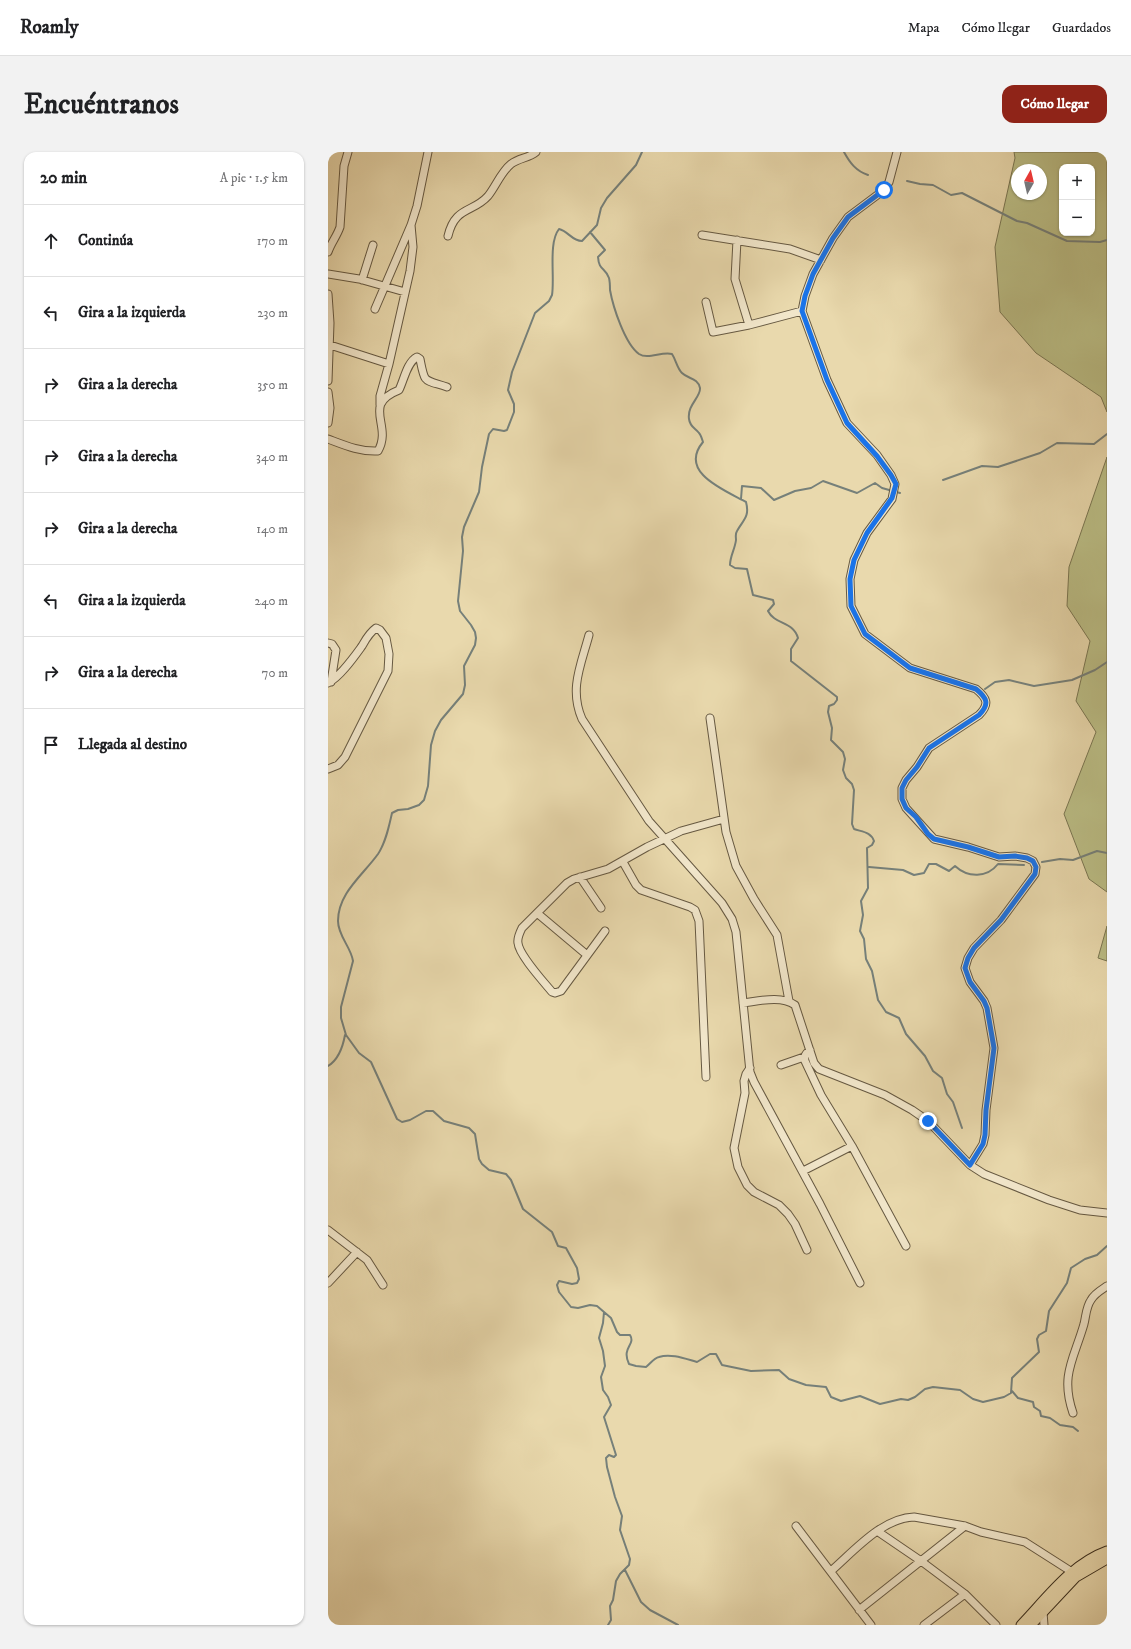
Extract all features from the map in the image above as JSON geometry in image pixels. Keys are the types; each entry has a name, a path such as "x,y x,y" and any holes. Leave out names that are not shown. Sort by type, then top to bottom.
{"main road":[{"path":"1021,1625 1072,1572 1091,1559 1107,1551"},
{"path":"1031,1625 1076,1577 1107,1559"}],"street":[{"path":"328,252 330,244 337,235 340,227 344,166 348,152"},
{"path":"375,309 411,225 417,206 428,152"},
{"path":"448,236 450,228 456,217 486,197 511,164 536,152"},
{"path":"897,152 889,182 884,190 848,217 833,238 813,274 805,296 802,311 827,380 847,423 877,456 896,484 892,498 867,533 854,560 850,579 851,606 865,634 910,668 976,689 984,695 986,702 985,709 979,715 936,742 925,752 917,767 906,780 902,788 902,799 906,808 916,817 928,834 934,839 968,847 999,857 1015,856 1027,858 1033,861 1036,867 1035,874 1001,920 974,948 968,958 965,968 970,982 984,1001 987,1008 994,1048 986,1110 985,1135 983,1144 970,1165"},
{"path":"328,439 367,452 378,451 383,438 383,427 379,412 380,396 389,364 405,292 413,247 411,225"},
{"path":"702,234 790,249 821,260"},
{"path":"737,240 735,279 749,325"},
{"path":"362,280 373,245"},
{"path":"328,274 362,280 405,292"},
{"path":"328,294 330,323 328,381"},
{"path":"706,302 713,332 749,325 802,311"},
{"path":"330,346 389,364"},
{"path":"380,405 391,393 399,390 408,368 414,358 417,357 420,359 423,377 426,380 447,386"},
{"path":"328,392 330,408 328,423"},
{"path":"328,769 338,765 345,757 388,671 389,654 386,638 380,630 376,628 371,632 362,646 337,677 330,682"},
{"path":"589,635 577,680 576,698 582,719 649,821 722,903 732,919 736,932 750,1068 754,1082 860,1283"},
{"path":"328,643 332,644 336,650 330,682"},
{"path":"710,718 724,819 736,866 754,899 777,935 790,1001"},
{"path":"605,931 561,991 555,994 522,953 518,943 518,936 522,928 567,883 580,877 608,869 682,831 724,819"},
{"path":"623,862 636,885 641,890 695,910 699,921 706,1077"},
{"path":"580,877 601,908"},
{"path":"537,913 587,955"},
{"path":"743,1003 779,999 790,1001 795,1005 814,1063 819,1069 886,1095 912,1110 928,1121 970,1165 984,1174 1049,1200 1080,1210 1107,1213"},
{"path":"781,1065 804,1057 805,1053 810,1050"},
{"path":"804,1057 822,1095 852,1146 906,1246"},
{"path":"750,1068 744,1081 745,1093 734,1148 738,1167 747,1185 754,1192 779,1205 788,1214 795,1224 807,1250"},
{"path":"802,1171 852,1146"},
{"path":"328,1230 367,1260 383,1285"},
{"path":"328,1283 357,1252"},
{"path":"1073,1413 1069,1395 1068,1369 1084,1323 1089,1302 1107,1286"},
{"path":"831,1571 887,1524 906,1517 914,1517 965,1526 982,1532 1025,1542 1072,1572"},
{"path":"796,1526 871,1625"},
{"path":"859,1610 965,1526"},
{"path":"877,1532 921,1561 965,1594 996,1625"},
{"path":"924,1625 965,1594"},
{"path":"1043,1612 1044,1625"}],"green space":[{"path":"1014,152 1107,152 1107,412 1101,397 1036,353 1000,312 995,247 1011,176 1011,200 1047,200 1047,164 1014,164"},
{"path":"1107,457 1107,892 1089,879 1064,814 1096,732 1076,701 1090,641 1067,606 1069,567"},
{"path":"1107,926 1107,961 1098,958"}],"waterway":[{"path":"642,152 636,165 607,198 601,208 597,225 582,241 575,239 559,229 556,235 553,251 552,295 549,301 535,313 512,372 508,390 514,404 514,412 507,430 504,431 493,429 489,434 482,467 479,492 464,527 462,537 463,551 458,601 460,611 471,625 475,632 476,638 475,645 464,666 465,685 463,694 441,720 435,731 431,745 428,786 424,800 419,805 392,813 387,834 381,849 352,885 342,902 339,911 338,921 340,932 350,951 353,961 341,1007 341,1018 346,1035 359,1053 371,1062 397,1119 402,1122 410,1120 426,1111 433,1111 444,1121 469,1128 475,1134 479,1159 482,1164 489,1170 506,1174 511,1180 523,1209 552,1232 558,1246 566,1248 577,1268 579,1279 577,1283 572,1284 559,1281 557,1285 559,1292 571,1307 578,1308 590,1305 597,1306 611,1318 617,1332 620,1335 630,1335 631,1341 627,1350 627,1358 629,1364 636,1366 646,1367 655,1359 664,1356 678,1357 697,1362 710,1354 716,1354 722,1365 751,1371 779,1370 789,1379 806,1385 826,1387 831,1397 841,1401 860,1396 880,1404 901,1399 908,1400 915,1397 925,1389 933,1387 960,1390 973,1399 983,1402 1004,1397 1011,1393 1012,1378 1039,1352 1037,1339 1039,1335 1046,1331 1049,1311 1067,1283 1071,1268 1085,1259 1097,1255 1107,1246"},
{"path":"844,152 854,166 868,175"},
{"path":"907,181 933,185 951,195 962,193 1017,221 1027,223 1067,241 1100,242 1107,240"},
{"path":"590,232 605,250 598,257 600,265 609,278 614,306 620,325 629,342 634,349 643,356 668,353 672,354 682,373 695,380 699,385 700,391 689,414 690,424 700,434 703,442 697,453 696,462 700,471 707,479 726,492 746,502 747,507 745,518 736,533 736,540 730,565 735,568 747,569 753,595 773,600 774,604 768,611 775,619 788,626 796,633 798,638 791,649 791,661 837,697 834,704 829,706 828,712 832,728 831,740 843,752 845,759 843,770 846,778 852,784 854,790 852,824 854,829 869,834 874,841 872,845 867,848 868,888 861,901 863,915 860,931 864,939 866,959 872,971 878,1000 886,1012 899,1018 906,1034 925,1056 933,1071 942,1078 947,1094 953,1102 962,1128"},
{"path":"943,480 982,466 998,467 1040,453 1057,443 1094,444 1107,434"},
{"path":"741,499 742,486 761,488 774,500 795,491 811,488 823,481 857,493 875,483 882,488 900,493"},
{"path":"985,689 995,682 1009,680 1034,686 1072,680 1095,670 1107,662"},
{"path":"1042,862 1060,859 1073,860 1097,851 1107,853"},
{"path":"869,867 903,870 914,875 924,873 929,864 936,864 949,871 955,866 966,873 977,875 994,869 998,864 1024,865"},
{"path":"328,1066 335,1060 340,1052 345,1035"},
{"path":"604,1312 599,1338 605,1366 601,1377 603,1390 611,1405 604,1417 616,1455 614,1457 609,1455 606,1458 615,1497 622,1516 620,1530 630,1559 629,1565 620,1574 616,1581 613,1600 610,1606 611,1620 608,1625"},
{"path":"1012,1391 1018,1398 1033,1402 1034,1407 1040,1411 1041,1416 1050,1418 1060,1425 1073,1427 1078,1431"},
{"path":"625,1570 641,1602 650,1610 678,1625"}],"route":[{"path":"884,190 855,210 833,238 813,274 805,296 802,311 827,380 847,423 877,456 896,484 892,498 867,533 854,560 850,579 851,606 865,634 910,668 976,689 984,695 986,702 985,709 979,715 936,742 925,752 917,767 906,780 902,788 902,799 906,808 916,817 928,834 934,839 968,847 999,857 1015,856 1027,858 1033,861 1036,867 1035,874 1001,920 974,948 968,958 965,968 966,975 984,1001 987,1008 994,1048 994,1060 986,1110 985,1135 983,1144 970,1165 928,1121"}]}
